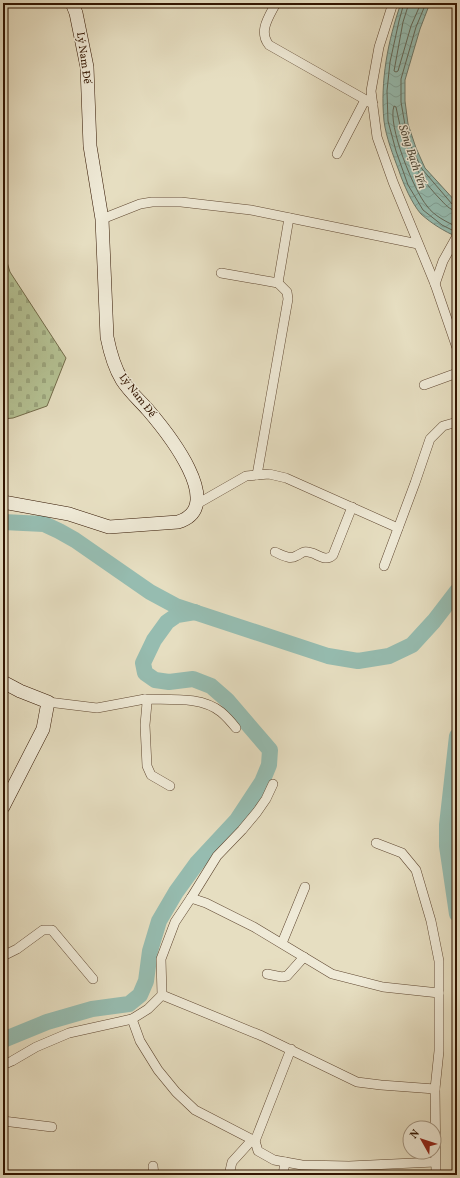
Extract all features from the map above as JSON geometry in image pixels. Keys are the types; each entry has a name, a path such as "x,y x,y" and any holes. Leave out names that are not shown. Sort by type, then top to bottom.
{"street":[{"name":"Lý Nam Đế","path":"72,3 87,68 90,146 102,219 107,337 111,354 123,382 149,412 179,451 195,484 197,504"},
{"path":"276,3 263,32 265,40 269,45 369,102 377,137 393,182 435,284 457,348"},
{"path":"337,154 369,102 379,47 392,3"},
{"path":"102,219 140,204 152,202 181,202 251,210 418,244"},
{"path":"278,283 290,218"},
{"path":"435,284 443,261 457,236"},
{"path":"221,273 278,283 287,292 288,299 258,475"},
{"path":"424,385 457,373"},
{"path":"384,566 430,439 443,426 457,422"},
{"path":"3,502 69,514 109,527 178,522 186,519 197,504 246,476 269,474 286,478 398,528"},
{"path":"275,552 290,558 294,558 304,552 312,553 326,559 330,558 333,555 352,507"},
{"path":"3,682 20,691 48,702 96,708 145,699 195,701 209,705 222,713 236,728"},
{"path":"145,699 147,703 145,725 147,766 151,775 170,786"},
{"path":"3,807 43,729 48,702"},
{"path":"3,1065 36,1047 69,1033 132,1019 148,1009 162,996 161,959 175,922 217,856 257,812 266,799 273,784"},
{"path":"376,843 402,853 416,870 431,921 439,961 439,1051 435,1089 436,1175"},
{"path":"282,943 305,887"},
{"path":"191,898 206,903 282,943 332,974 383,987 439,993"},
{"path":"3,956 17,949 43,930 52,930 93,980"},
{"path":"266,974 282,977 287,976 304,957"},
{"path":"162,996 291,1049 357,1082 435,1089"},
{"path":"132,1019 140,1041 158,1070 176,1092 196,1110 253,1141 258,1151 274,1160 302,1164 349,1166 435,1162"},
{"path":"229,1175 232,1162 253,1141 291,1049"},
{"path":"3,1122 52,1127"},
{"path":"283,1175 285,1162"}],"green space":[{"path":"3,249 10,272 66,358 47,406 13,418 3,419"}],"water":[{"name":"Sông Bạch Yến","path":"401,3 430,3 420,29 405,80 405,101 408,124 425,168 457,203 457,237 434,224 418,210 403,181 386,133 383,106 384,76 392,31"}],"waterway":[{"path":"3,522 44,524 59,531 75,540 150,592 176,606 328,656 358,661 389,656 412,645 434,621 457,591"},
{"path":"3,1040 47,1022 92,1009 129,1004 140,995 146,981 150,951 159,921 176,892 197,863 237,820 262,782 269,765 270,750 227,700 211,686 193,679 169,682 155,680 145,673 143,663 154,640 167,622 177,615 195,612"},
{"path":"457,736 447,825 447,846 457,914"}]}
